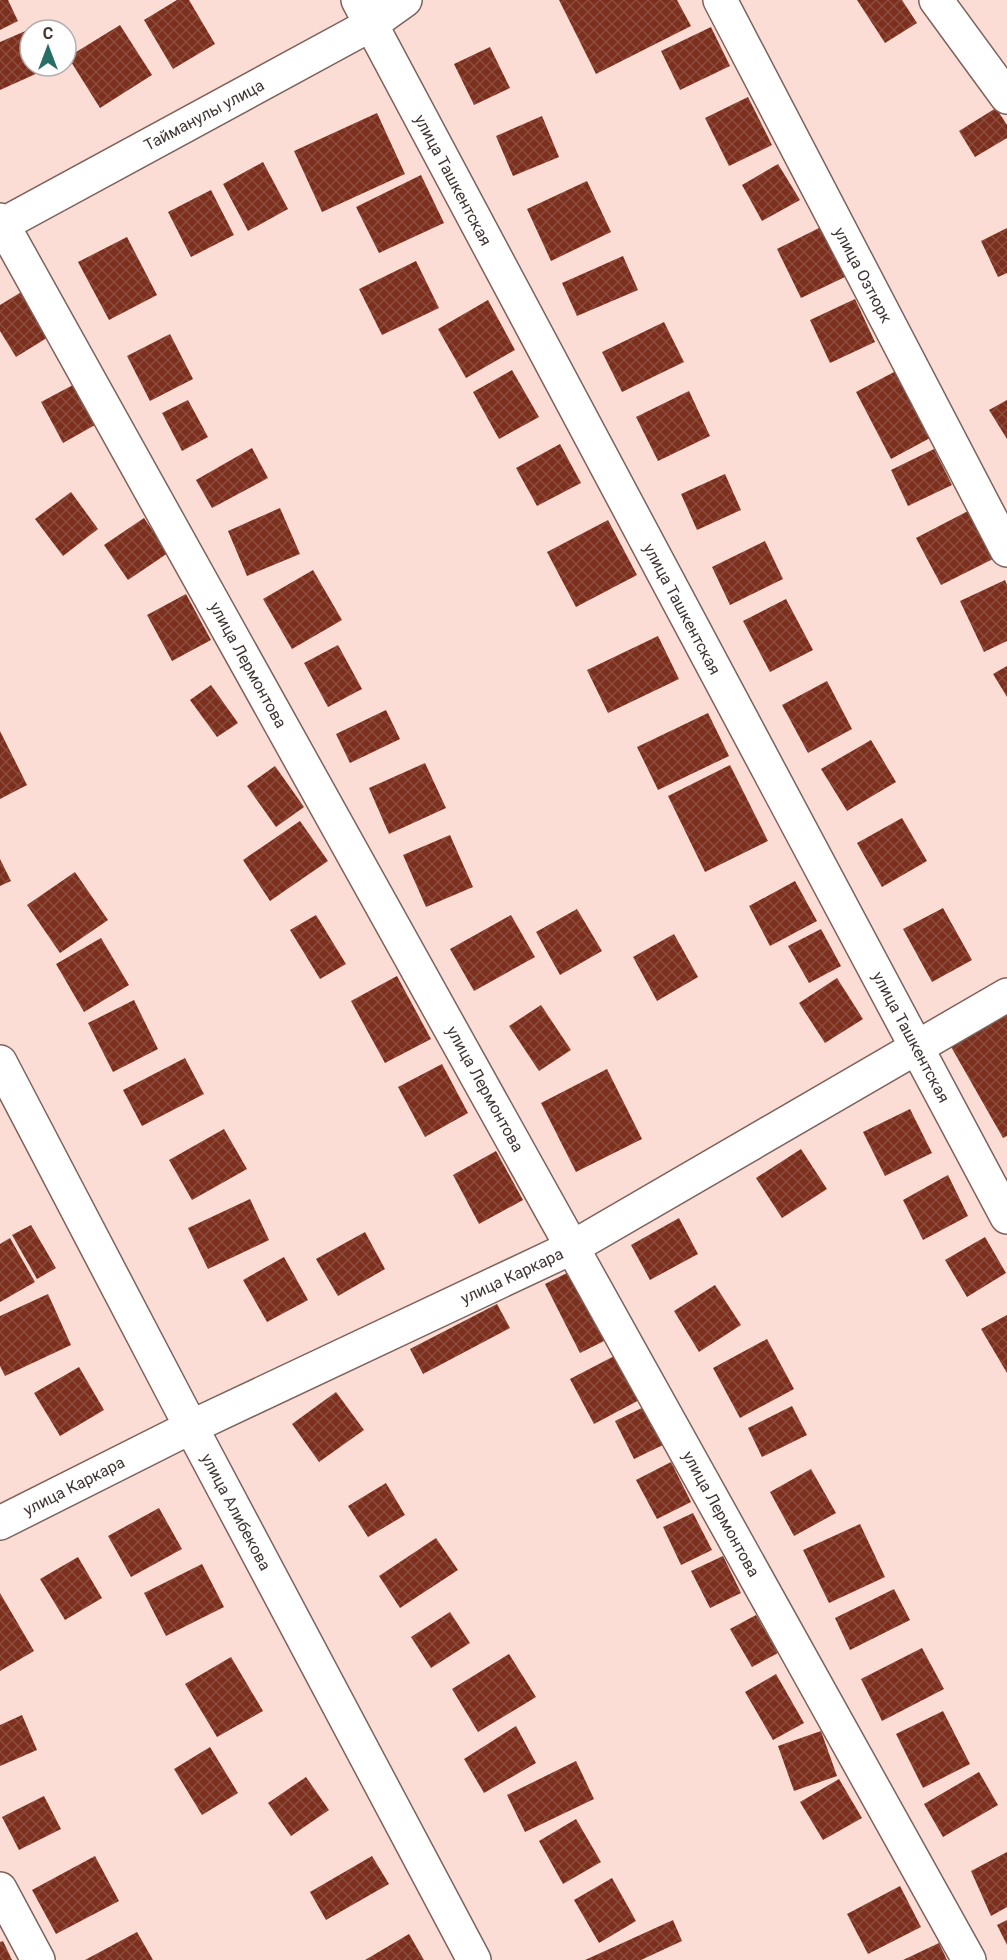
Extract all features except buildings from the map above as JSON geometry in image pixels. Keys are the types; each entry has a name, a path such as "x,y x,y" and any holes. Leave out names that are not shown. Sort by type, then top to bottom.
{"street":[{"name":"Тайманулы улица","path":"1,223 364,13 405,0"},
{"name":"улица Озтюрк","path":"720,0 1007,550"},
{"path":"936,0 1007,96"},
{"name":"улица Ташкентская","path":"364,13 1007,1217"},
{"name":"улица Лермонтова","path":"1,223 969,1960"},
{"name":"улица Каркара","path":"0,1523 191,1427 573,1247 1007,995"},
{"name":"улица Алибекова","path":"0,1062 474,1960"},
{"path":"0,1889 38,1960"}]}
